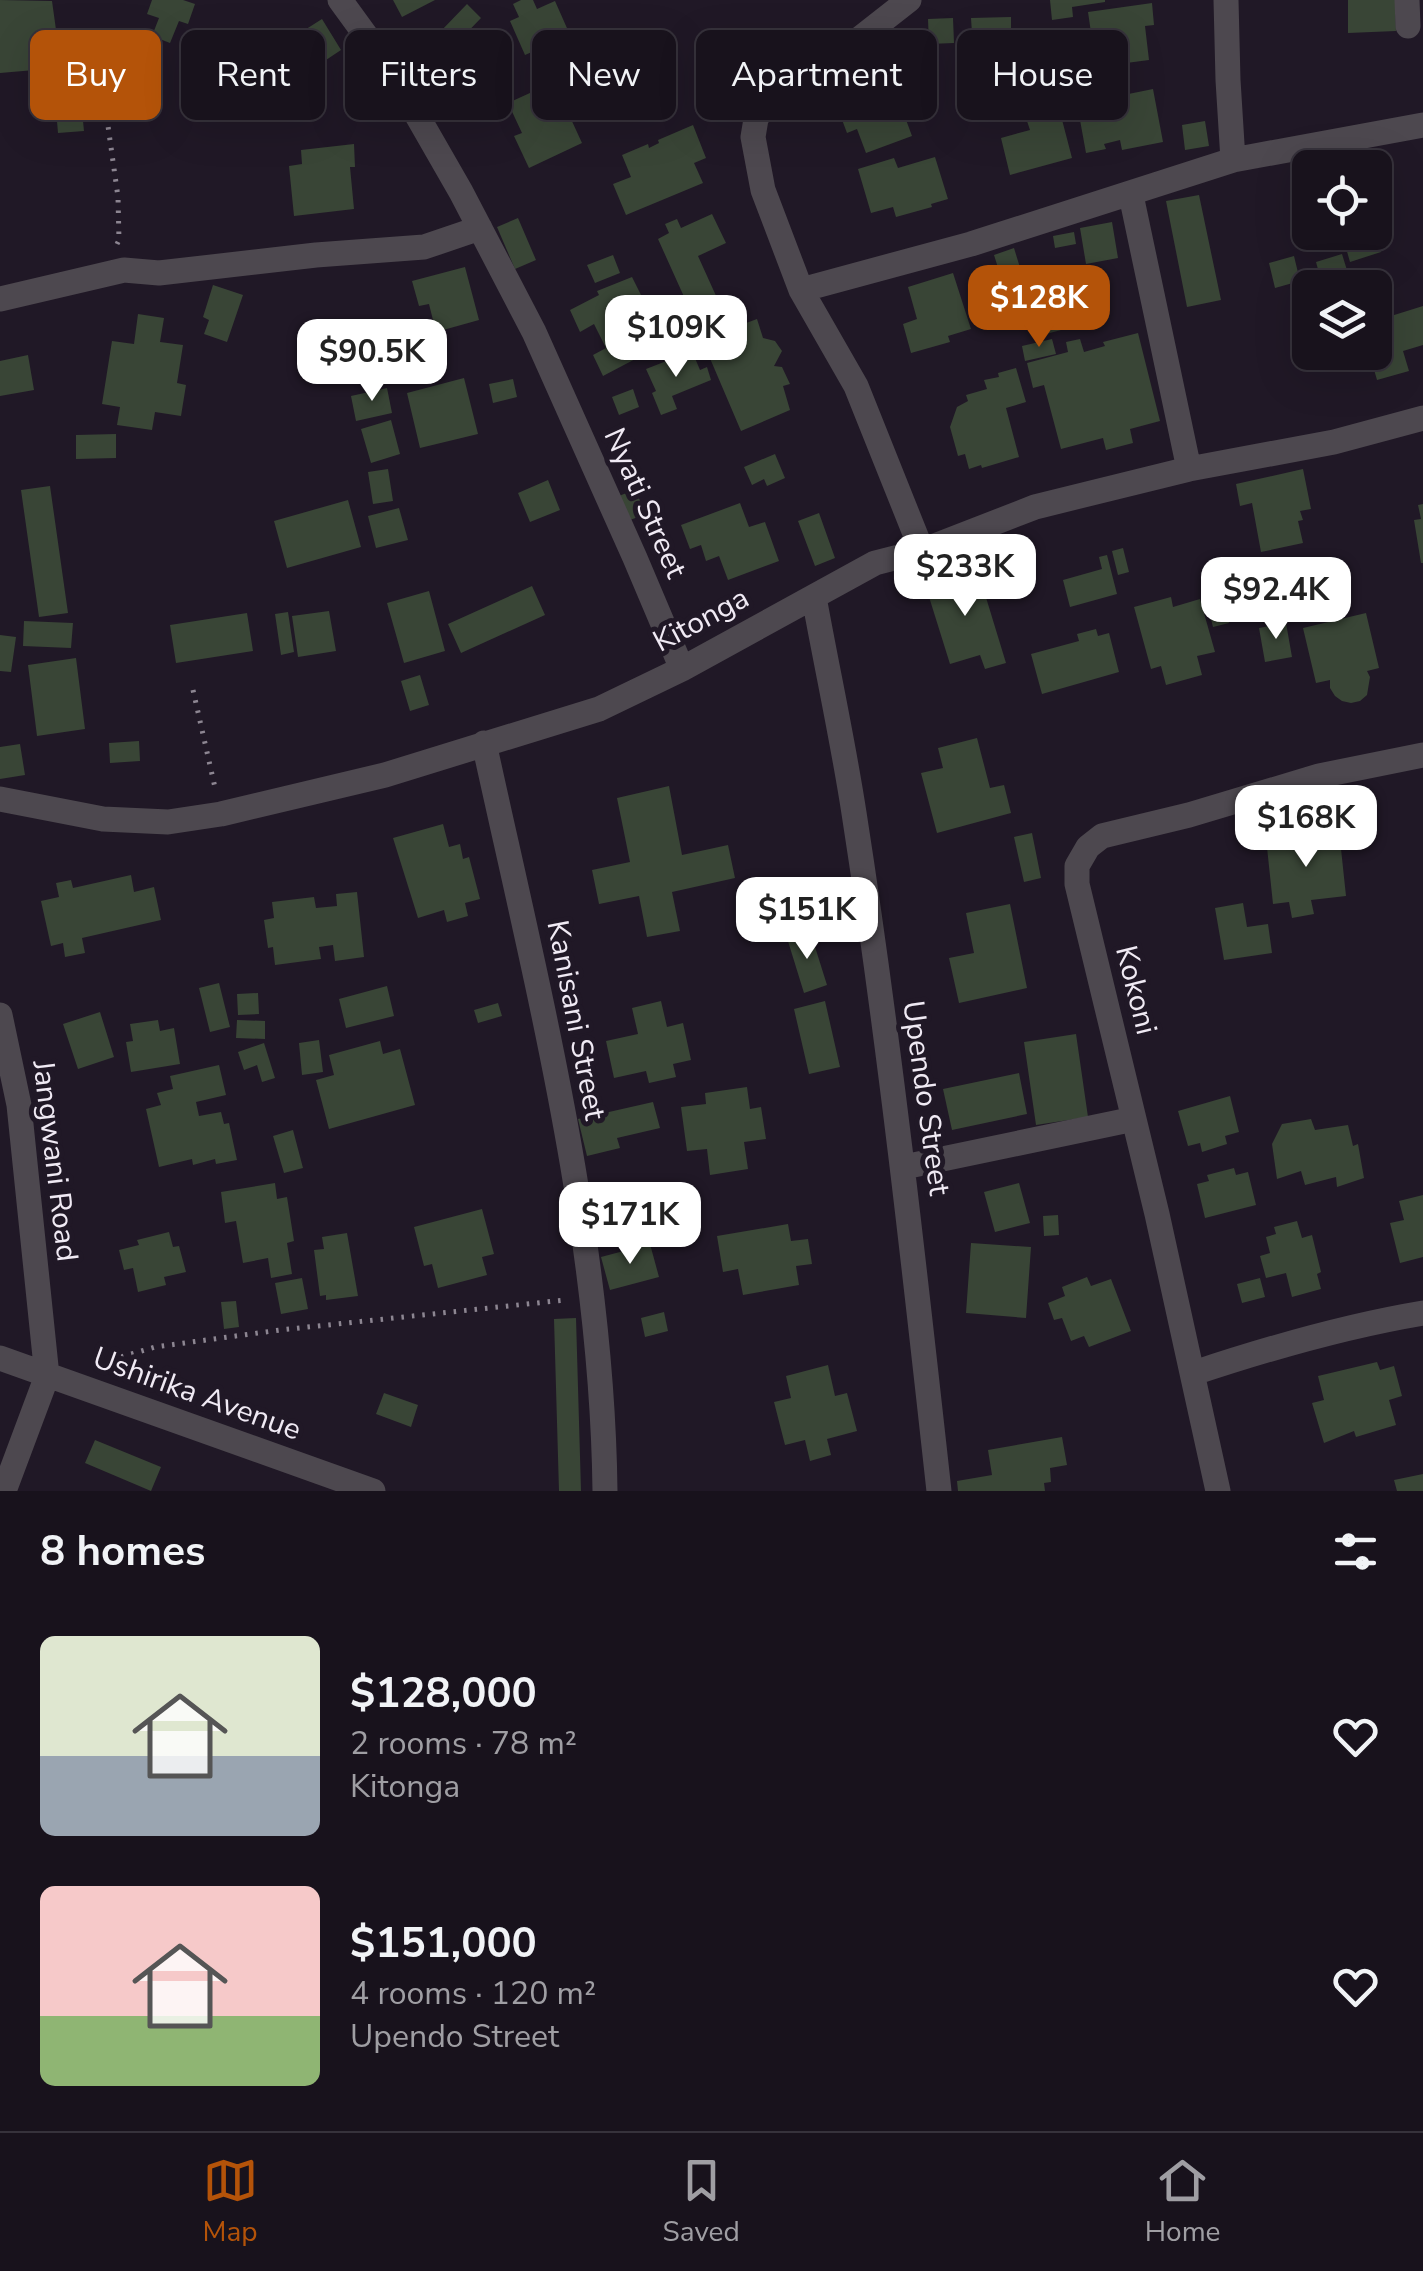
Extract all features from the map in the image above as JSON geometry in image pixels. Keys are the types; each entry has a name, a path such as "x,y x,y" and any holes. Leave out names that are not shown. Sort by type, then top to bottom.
{"street":[{"name":"Nyati Street","path":"340,0 391,70 534,332 682,669"},
{"path":"909,0 840,54 778,90 765,102 753,137 763,190 802,290 856,386 922,550"},
{"path":"1226,0 1234,160"},
{"path":"802,290 971,244 1234,160 1423,125"},
{"path":"1131,195 1188,469"},
{"path":"0,299 124,270 159,272 424,247 480,228"},
{"name":"Kitonga","path":"0,798 103,819 168,822 221,814 385,776 600,710 875,564 1036,507 1188,469 1334,442 1423,418"},
{"name":"Upendo Street","path":"814,596 854,811 904,1166 939,1491"},
{"name":"Kanisani Street","path":"484,743 539,995 586,1246 601,1383 605,1491"},
{"name":"Kokoni","path":"1218,1491 1194,1373 1077,884 1077,866 1088,847 1102,836 1189,816 1318,776 1423,755"},
{"name":"Jangwani Road","path":"0,1016 20,1105 47,1376"},
{"path":"904,1166 1134,1118"},
{"path":"1194,1373 1336,1330 1423,1313"},
{"name":"Ushirika Avenue","path":"0,1358 373,1491"},
{"path":"4,1491 47,1376"}],"path":[{"path":"108,120 118,197 119,240 115,247"},
{"path":"193,690 221,814"},
{"path":"84,1389 121,1357 155,1347 593,1296"}],"building":[{"path":"0,0 52,1 56,30 30,30 30,70 0,73"},
{"path":"152,0 195,4 188,24 179,21 170,43 161,40 161,30 154,30 159,18 147,14"},
{"path":"393,0 435,0 402,17"},
{"path":"533,0 537,9 555,1 568,30 532,30 532,52 525,55 510,21 519,17 513,4"},
{"path":"1050,0 1105,2 1072,7 1073,17 1052,20"},
{"path":"1348,0 1395,0 1396,31 1348,33"},
{"path":"1152,3 1154,25 1145,26 1149,60 1128,63 1128,30 1091,30 1088,12"},
{"path":"467,4 481,18 469,30 442,30"},
{"path":"1011,17 1011,30 972,30 971,18"},
{"path":"953,18 954,43 937,44 937,30 928,30 928,19"},
{"path":"322,19 341,50 325,61 325,30 305,30"},
{"path":"1153,89 1163,142 1122,150 1120,140 1104,144 1106,149 1086,153 1080,120 1128,120 1128,94"},
{"path":"532,92 532,120 571,120 582,143 529,168 514,136 522,133 512,112 512,101"},
{"path":"57,120 83,121 84,131 58,133"},
{"path":"842,120 906,120 912,136 866,153 857,129 847,133"},
{"path":"1062,120 1072,158 1010,175 1001,138 1030,130 1027,121"},
{"path":"1205,121 1209,146 1185,150 1182,125"},
{"path":"693,125 706,158 694,163 703,183 626,215 613,184 631,177 622,155 648,144 649,148"},
{"path":"354,144 355,167 350,167 354,209 294,216 289,166 302,164 301,150"},
{"path":"935,157 948,199 896,217 893,207 871,213 858,169 894,158 898,168"},
{"path":"1199,195 1221,300 1187,307 1166,201"},
{"path":"712,214 726,243 698,256 717,298 690,310 658,239 669,233 665,224 677,219 681,228"},
{"path":"518,218 536,260 515,269 497,227"},
{"path":"1112,222 1118,258 1086,264 1080,228"},
{"path":"1074,232 1076,244 1055,248 1053,236"},
{"path":"1014,248 1025,284 1005,290 994,255"},
{"path":"1347,250 1380,250 1381,252 1350,262"},
{"path":"1342,254 1347,270 1318,270 1316,262"},
{"path":"613,255 620,273 595,283 587,265"},
{"path":"1294,256 1297,270 1292,270 1292,283 1275,288 1269,263"},
{"path":"465,267 479,320 436,332 429,304 419,306 412,281"},
{"path":"953,273 971,329 948,336 950,342 911,353 903,324 917,319 908,287"},
{"path":"1079,273 1088,312 1073,316 1076,326 1046,334 1044,323 1027,327 1017,288"},
{"path":"632,277 645,303 638,307 653,336 636,345 641,356 603,376 593,355 606,348 594,324 580,332 570,310 599,295 597,291"},
{"path":"213,285 243,295 227,342 204,334 209,320 203,317"},
{"path":"1000,287 1008,317 990,322 981,292"},
{"path":"675,305 691,346 674,353 658,312"},
{"path":"1423,306 1423,345 1403,351 1409,371 1377,380 1374,370 1392,370 1392,316"},
{"path":"138,314 164,318 160,342 183,345 177,383 186,385 181,416 155,412 152,430 117,425 120,407 102,404 112,341 134,344"},
{"path":"757,319 763,338 775,341 782,351 774,366 782,367 790,384 783,386 790,410 741,431 706,349 732,336 730,329"},
{"path":"397,333 439,336 438,356 396,353"},
{"path":"1138,333 1160,421 1130,429 1133,443 1106,450 1103,438 1061,449 1044,385 1033,388 1027,363 1068,352 1066,342 1080,339 1084,352 1105,346 1103,342"},
{"path":"1052,339 1056,354 1025,361 1022,346"},
{"path":"692,351 700,370 707,367 711,380 672,396 677,409 661,415 646,369"},
{"path":"28,355 34,390 0,396 0,361"},
{"path":"1016,368 1026,402 1006,408 1019,457 969,469 965,454 958,456 950,427 957,407 968,401 966,395 987,389 984,380"},
{"path":"464,378 478,434 420,448 407,393"},
{"path":"513,379 517,397 493,403 489,384"},
{"path":"387,388 392,413 356,421 351,396"},
{"path":"633,389 639,407 619,415 612,397"},
{"path":"391,420 400,454 371,463 361,429"},
{"path":"116,434 116,458 76,459 76,435"},
{"path":"775,454 785,478 767,486 764,479 752,485 744,467"},
{"path":"388,469 393,501 373,504 368,472"},
{"path":"1303,469 1311,509 1300,511 1303,543 1261,552 1252,503 1240,506 1236,484"},
{"path":"548,480 560,510 530,522 518,493"},
{"path":"50,486 68,613 39,617 21,490"},
{"path":"636,489 642,507 652,503 655,511 627,521 619,496"},
{"path":"348,500 361,547 287,568 274,521"},
{"path":"740,503 749,527 765,522 779,561 728,580 719,556 706,561 701,545 690,549 681,525"},
{"path":"1423,504 1421,563 1414,520 1421,519 1418,505"},
{"path":"399,508 408,540 376,548 368,516"},
{"path":"819,513 835,558 815,566 798,521"},
{"path":"1123,548 1129,572 1118,575 1112,551"},
{"path":"1107,555 1117,594 1070,607 1063,580 1102,569 1099,557"},
{"path":"977,568 1006,663 985,669 980,655 950,664 925,584"},
{"path":"532,586 545,615 461,653 448,624"},
{"path":"429,591 445,651 404,663 387,603"},
{"path":"1171,597 1173,607 1200,599 1215,652 1197,656 1202,675 1166,685 1161,666 1151,669 1134,607"},
{"path":"1224,602 1229,623 1213,627 1208,607"},
{"path":"329,611 336,651 298,657 292,616"},
{"path":"288,612 294,652 281,655 275,614"},
{"path":"247,613 253,651 176,663 170,625"},
{"path":"1366,613 1379,668 1367,671 1367,695 1351,703 1335,696 1330,680 1316,683 1303,628"},
{"path":"24,621 73,623 71,648 23,646"},
{"path":"1286,623 1292,657 1265,662 1259,628"},
{"path":"1096,629 1098,636 1109,633 1119,672 1042,694 1031,654 1079,641 1077,634"},
{"path":"0,635 16,637 11,672 0,671"},
{"path":"76,658 85,729 37,736 28,665"},
{"path":"420,675 429,705 410,711 401,681"},
{"path":"977,738 990,788 1004,785 1011,813 937,833 921,773 943,768 938,748"},
{"path":"139,741 140,761 110,763 109,743"},
{"path":"20,744 25,775 0,779 0,747"},
{"path":"669,786 682,855 728,845 735,878 672,892 680,931 647,937 639,896 599,904 592,870 630,862 617,798"},
{"path":"1366,792 1368,804 1345,808 1343,795"},
{"path":"443,824 449,847 460,844 463,859 469,857 480,899 465,903 468,916 447,922 444,910 418,918 393,838"},
{"path":"1339,830 1346,896 1311,900 1314,914 1292,918 1289,902 1273,904 1266,838"},
{"path":"1032,833 1041,878 1024,882 1014,837"},
{"path":"131,875 134,892 154,887 161,920 82,938 85,953 65,957 63,943 51,946 41,901 59,897 56,883 71,880 73,888"},
{"path":"357,892 364,957 335,961 333,945 319,947 321,959 275,965 264,920 274,918 272,902 314,897 316,908 337,906 336,894"},
{"path":"1243,903 1247,927 1268,924 1272,953 1224,960 1215,908"},
{"path":"1010,904 1027,988 959,1003 949,958 974,953 966,913"},
{"path":"810,931 827,985 804,993 787,938"},
{"path":"219,983 230,1027 210,1032 199,988"},
{"path":"387,986 394,1016 346,1028 339,999"},
{"path":"258,993 259,1014 238,1015 237,994"},
{"path":"661,1001 667,1027 683,1023 691,1060 673,1064 676,1077 649,1083 646,1071 614,1078 606,1041 638,1034 632,1008"},
{"path":"825,1001 840,1067 809,1074 794,1009"},
{"path":"498,1003 502,1016 478,1023 474,1010"},
{"path":"100,1012 114,1057 78,1069 63,1024"},
{"path":"158,1020 160,1031 174,1028 180,1064 131,1072 126,1042 133,1041 130,1024"},
{"path":"237,1020 265,1021 265,1039 236,1038"},
{"path":"1076,1034 1088,1117 1036,1125 1024,1042"},
{"path":"319,1040 323,1072 302,1075 299,1043"},
{"path":"380,1041 383,1054 400,1049 415,1105 329,1129 316,1080 334,1075 329,1055"},
{"path":"264,1043 275,1078 262,1082 257,1065 244,1070 238,1052"},
{"path":"219,1065 226,1095 196,1102 199,1116 221,1112 224,1124 229,1123 237,1160 216,1164 215,1159 193,1165 192,1159 159,1167 146,1109 161,1105 157,1093 173,1089 170,1076"},
{"path":"1019,1073 1027,1114 952,1130 943,1089"},
{"path":"747,1087 750,1109 761,1107 766,1139 744,1142 748,1169 710,1175 707,1149 687,1151 681,1107 706,1104 705,1093"},
{"path":"1230,1096 1239,1132 1225,1136 1227,1144 1202,1152 1200,1143 1188,1146 1178,1111"},
{"path":"653,1102 660,1128 617,1138 620,1148 587,1156 578,1119"},
{"path":"1311,1119 1315,1130 1348,1125 1353,1146 1358,1144 1364,1178 1337,1187 1336,1177 1305,1185 1301,1171 1277,1179 1272,1144 1282,1124"},
{"path":"293,1130 303,1168 284,1173 273,1136"},
{"path":"1234,1168 1236,1175 1248,1172 1256,1205 1205,1218 1197,1184 1209,1181 1207,1175"},
{"path":"275,1183 277,1199 287,1197 294,1241 287,1243 292,1274 271,1278 268,1258 243,1263 236,1221 225,1223 221,1192"},
{"path":"1019,1183 1030,1223 995,1232 984,1192"},
{"path":"1423,1195 1423,1257 1400,1263 1390,1223 1404,1220 1399,1201"},
{"path":"482,1209 494,1254 482,1257 487,1275 438,1288 432,1264 424,1266 414,1227"},
{"path":"1058,1215 1059,1235 1044,1236 1043,1216"},
{"path":"1297,1221 1302,1238 1312,1235 1321,1289 1292,1297 1286,1273 1266,1278 1260,1256 1270,1253 1266,1237 1276,1234 1274,1227"},
{"path":"788,1224 791,1241 808,1239 812,1264 796,1266 799,1285 743,1295 738,1269 723,1272 717,1236"},
{"path":"169,1232 173,1247 179,1246 186,1272 164,1277 166,1285 138,1292 133,1268 124,1270 119,1250 139,1245 137,1240"},
{"path":"347,1233 358,1296 326,1300 326,1295 320,1296 314,1250 324,1249 322,1237"},
{"path":"971,1243 1031,1247 1026,1318 966,1313"},
{"path":"650,1244 659,1277 610,1290 601,1257"},
{"path":"1087,1277 1091,1286 1111,1279 1131,1331 1089,1347 1084,1336 1071,1341 1062,1318 1054,1320 1048,1303 1065,1296 1062,1287"},
{"path":"302,1278 308,1309 281,1314 275,1283"},
{"path":"1260,1278 1265,1297 1242,1303 1237,1284"},
{"path":"236,1301 239,1327 224,1329 221,1302"},
{"path":"664,1312 668,1331 645,1337 641,1318"},
{"path":"576,1318 581,1491 559,1491 554,1319"},
{"path":"1377,1362 1380,1370 1394,1366 1402,1396 1389,1400 1396,1425 1356,1437 1354,1431 1324,1443 1312,1403 1324,1400 1318,1376"},
{"path":"828,1365 835,1396 847,1393 857,1431 827,1439 831,1455 810,1461 805,1440 785,1445 774,1402 791,1398 786,1376"},
{"path":"384,1393 418,1405 411,1427 376,1414"},
{"path":"1062,1437 1067,1465 1050,1468 1051,1482 1044,1483 1045,1491 958,1491 957,1481 992,1475 988,1450"},
{"path":"95,1440 161,1467 151,1491 85,1463"},
{"path":"1423,1474 1423,1491 1397,1491 1394,1480"}]}
